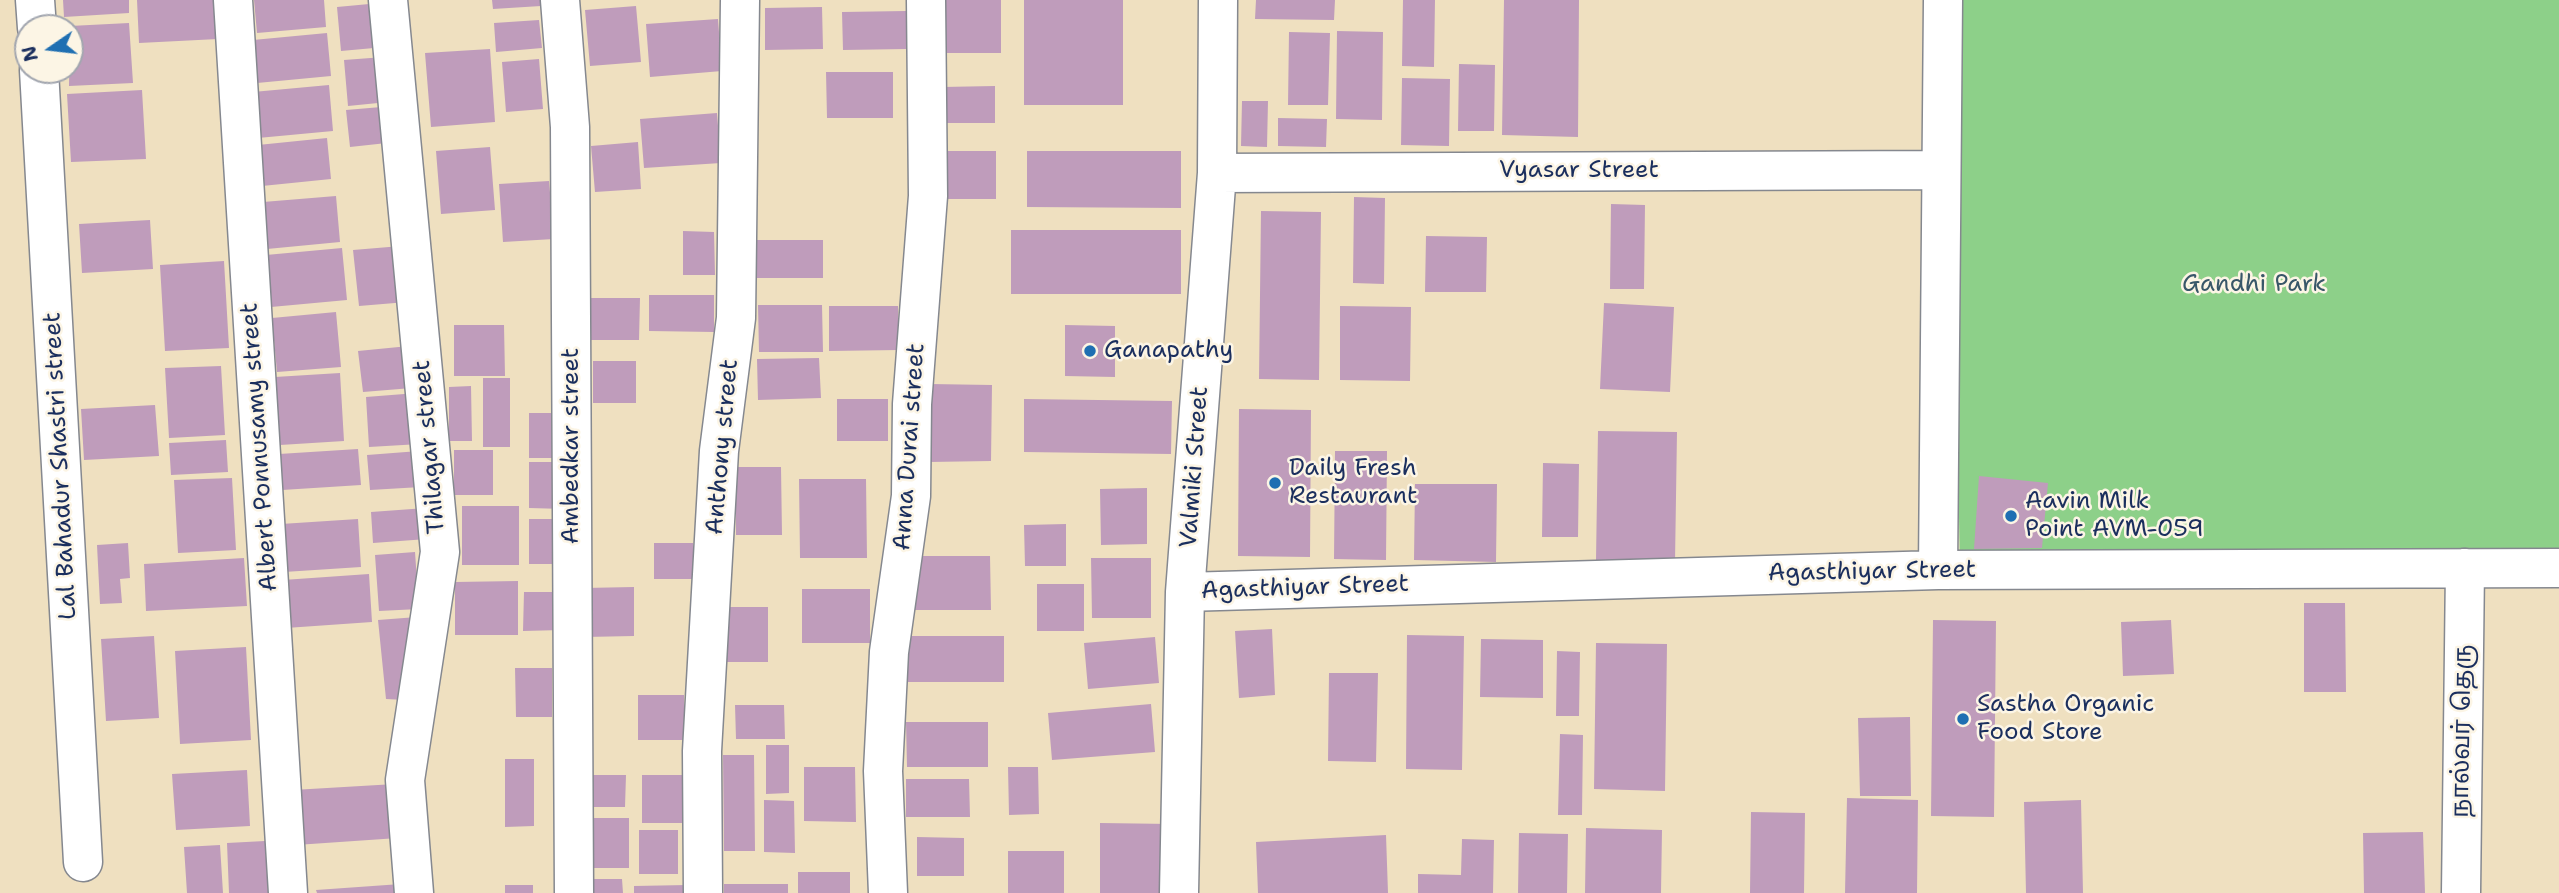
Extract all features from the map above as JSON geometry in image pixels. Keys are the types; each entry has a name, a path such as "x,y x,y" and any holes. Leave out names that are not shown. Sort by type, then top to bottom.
{"street":[{"name":"Albert Ponnusamy street","path":"233,0 288,893"},
{"name":"Thilagar street","path":"388,0 440,552 405,780 414,893"},
{"name":"Ambedkar street","path":"560,0 570,128 574,893"},
{"name":"Anthony street","path":"703,893 702,751 713,547 719,451 736,318 740,0"},
{"name":"Anna Durai street","path":"888,893 883,771 889,652 911,496 912,404 928,196 926,0"},
{"name":"Valmiki Street","path":"1179,893 1185,592 1217,173 1218,0"},
{"path":"1938,570 1943,0"},
{"name":"Lal Bahadur Shastri street","path":"40,84 83,862"},
{"name":"Vyasar Street","path":"1217,173 1941,170"},
{"name":"நால்வர் தெரு","path":"2462,893 2465,568"},
{"name":"Agasthiyar Street","path":"1185,592 1938,570 2559,568"}],"green space":[{"name":"Gandhi Park","path":"1949,0 2559,0 2559,568 1960,569"}],"building":[{"path":"63,0 129,0 129,13 64,14"},
{"path":"137,0 216,0 218,39 139,43"},
{"path":"254,0 324,0 326,27 257,33"},
{"path":"492,0 541,0 541,6 493,9"},
{"path":"933,0 1001,0 1001,53 933,53"},
{"path":"1024,0 1123,0 1123,105 1024,105"},
{"path":"1256,0 1335,0 1334,20 1255,19"},
{"path":"1403,0 1435,0 1434,67 1402,66"},
{"path":"1504,0 1579,0 1578,137 1502,135"},
{"path":"380,3 385,47 341,51 337,7"},
{"path":"636,6 641,62 590,66 585,10"},
{"path":"822,7 823,49 765,50 765,8"},
{"path":"906,11 907,49 843,50 842,12"},
{"path":"718,19 722,71 650,77 646,24"},
{"path":"539,20 542,48 496,52 494,23"},
{"path":"129,23 133,83 69,86 84,84 84,25"},
{"path":"1337,31 1383,32 1382,120 1336,119"},
{"path":"1289,32 1330,33 1328,105 1288,105"},
{"path":"327,33 331,76 257,83 253,40"},
{"path":"490,49 495,122 431,127 425,53"},
{"path":"384,57 388,102 348,106 344,60"},
{"path":"539,59 543,109 506,112 502,62"},
{"path":"1459,64 1495,65 1494,131 1458,131"},
{"path":"826,72 893,72 893,118 827,118"},
{"path":"1402,78 1450,79 1449,146 1401,145"},
{"path":"329,85 333,131 258,138 253,92"},
{"path":"995,86 995,123 942,123 942,87"},
{"path":"142,90 146,159 71,162 67,94"},
{"path":"1242,101 1268,101 1267,147 1241,146"},
{"path":"393,106 396,142 350,147 346,110"},
{"path":"717,113 721,163 644,168 640,119"},
{"path":"1278,118 1327,119 1326,147 1278,146"},
{"path":"327,138 331,179 262,186 258,145"},
{"path":"638,142 641,189 595,192 591,146"},
{"path":"490,147 495,210 441,214 436,151"},
{"path":"935,151 996,151 996,199 936,199"},
{"path":"1027,151 1181,151 1181,208 1027,207"},
{"path":"549,181 554,239 503,242 499,184"},
{"path":"336,196 340,242 267,249 263,202"},
{"path":"1354,197 1385,198 1384,284 1353,283"},
{"path":"1611,204 1645,205 1644,289 1610,289"},
{"path":"1261,211 1321,212 1319,380 1259,379"},
{"path":"150,220 153,269 82,273 79,224"},
{"path":"1011,230 1181,230 1181,294 1011,294"},
{"path":"683,231 714,232 715,275 683,275"},
{"path":"1426,236 1487,237 1486,292 1425,292"},
{"path":"755,240 823,240 823,278 756,278"},
{"path":"401,246 407,302 359,306 353,250"},
{"path":"342,248 347,300 271,307 266,255"},
{"path":"224,261 229,348 165,351 160,265"},
{"path":"649,295 714,295 714,332 649,331"},
{"path":"584,298 640,298 639,340 584,340"},
{"path":"1604,303 1674,307 1670,392 1600,389"},
{"path":"758,305 822,305 823,352 759,352"},
{"path":"829,306 898,306 899,350 829,351"},
{"path":"1340,306 1411,307 1410,381 1340,380"},
{"path":"336,312 341,367 277,372 272,318"},
{"path":"454,325 504,325 505,376 454,376"},
{"name":"Ganapathy","path":"1065,325 1115,326 1115,377 1065,376"},
{"path":"409,346 412,388 363,392 358,351"},
{"path":"819,358 821,398 758,400 757,359"},
{"path":"593,361 636,361 636,403 593,403"},
{"path":"221,366 225,435 169,438 165,368"},
{"path":"340,373 344,441 280,445 275,377"},
{"path":"483,378 510,378 510,447 483,447"},
{"path":"930,384 992,385 991,461 929,462"},
{"path":"471,386 472,441 449,441 449,387"},
{"path":"417,393 420,444 369,447 366,397"},
{"path":"837,399 888,399 888,441 837,441"},
{"path":"1024,399 1172,401 1171,454 1024,452"},
{"path":"155,405 159,456 84,460 81,409"},
{"name":"Daily Fresh Restaurant","path":"1239,409 1311,410 1310,557 1238,556"},
{"path":"529,413 564,413 564,458 529,458"},
{"path":"1598,431 1677,432 1675,562 1596,560"},
{"path":"226,440 228,472 171,475 169,443"},
{"path":"358,449 361,485 282,490 279,454"},
{"path":"454,450 493,450 493,495 454,495"},
{"path":"419,451 421,487 370,490 367,455"},
{"path":"1335,451 1387,451 1386,560 1334,559"},
{"path":"529,462 564,462 564,509 529,508"},
{"path":"1543,463 1579,464 1578,537 1542,537"},
{"path":"736,467 781,467 782,535 736,535"},
{"name":"Aavin Milk Point AVM-059","path":"1979,476 2048,483 2042,548 1974,549"},
{"path":"232,478 236,550 178,553 174,480"},
{"path":"799,479 866,479 867,558 800,558"},
{"path":"1415,484 1497,484 1496,562 1414,560"},
{"path":"1147,488 1147,544 1101,545 1100,489"},
{"path":"462,506 519,506 519,565 462,565"},
{"path":"426,508 427,539 373,543 371,512"},
{"path":"358,519 361,567 284,572 281,524"},
{"path":"529,519 563,519 563,564 529,564"},
{"path":"1066,524 1066,566 1025,566 1024,525"},
{"path":"128,543 130,578 120,579 122,603 100,604 97,545"},
{"path":"654,543 693,543 694,579 654,579"},
{"path":"415,552 419,609 379,611 375,555"},
{"path":"908,556 990,556 991,610 908,610"},
{"path":"244,558 247,606 146,611 144,564"},
{"path":"1091,558 1151,558 1151,618 1092,618"},
{"path":"369,574 372,622 286,628 283,580"},
{"path":"518,581 518,635 455,635 455,582"},
{"path":"1037,584 1084,584 1084,631 1037,631"},
{"path":"634,587 634,636 585,637 584,588"},
{"path":"802,589 870,589 870,643 802,643"},
{"path":"524,592 562,592 562,630 523,631"},
{"path":"2304,603 2345,603 2346,692 2304,692"},
{"path":"724,607 768,607 768,662 724,662"},
{"path":"417,617 405,700 386,699 378,620"},
{"name":"Sastha Organic Food Store","path":"1933,620 1996,621 1994,817 1931,816"},
{"path":"2171,620 2174,674 2123,676 2121,622"},
{"path":"1272,629 1275,695 1239,698 1235,631"},
{"path":"1407,635 1464,636 1462,770 1406,769"},
{"path":"154,636 159,718 106,721 101,639"},
{"path":"906,636 1004,636 1004,682 906,682"},
{"path":"1155,637 1159,683 1088,689 1084,643"},
{"path":"1481,639 1543,640 1543,698 1480,697"},
{"path":"1596,643 1667,644 1665,791 1594,789"},
{"path":"246,647 251,740 180,744 175,651"},
{"path":"1557,651 1580,652 1579,716 1556,716"},
{"path":"515,668 552,668 552,717 516,717"},
{"path":"1329,673 1378,673 1376,762 1328,761"},
{"path":"638,695 684,695 684,740 638,740"},
{"path":"1151,704 1155,752 1052,760 1048,713"},
{"path":"735,705 784,705 785,739 736,739"},
{"path":"1910,717 1911,796 1860,796 1858,718"},
{"path":"906,722 988,722 988,767 907,767"},
{"path":"1560,734 1583,735 1582,815 1558,815"},
{"path":"766,745 789,745 789,793 766,794"},
{"path":"723,755 754,755 755,851 724,851"},
{"path":"505,759 534,759 534,826 505,827"},
{"path":"804,767 855,767 856,822 804,821"},
{"path":"1008,767 1038,767 1039,814 1009,815"},
{"path":"247,770 250,826 176,830 172,774"},
{"path":"586,775 626,775 625,807 586,807"},
{"path":"642,775 689,775 690,823 642,823"},
{"path":"906,779 969,779 970,817 906,817"},
{"path":"395,784 398,838 296,845 293,790"},
{"path":"1847,798 1918,800 1917,893 1845,893"},
{"path":"764,800 794,801 795,853 764,852"},
{"path":"2081,800 2083,893 2026,893 2024,802"},
{"path":"1751,812 1805,813 1804,893 1750,893"},
{"path":"583,818 629,818 629,868 583,868"},
{"path":"1100,823 1172,824 1172,893 1100,893"},
{"path":"1586,828 1662,830 1661,893 1585,893"},
{"path":"639,830 678,830 678,874 639,874"},
{"path":"2423,832 2425,893 2364,893 2363,833"},
{"path":"1519,833 1568,834 1567,893 1518,893"},
{"path":"1386,835 1388,893 1258,893 1256,842"},
{"path":"917,837 964,838 964,876 917,876"},
{"path":"1462,839 1494,840 1493,893 1418,893 1418,874 1461,875"},
{"path":"265,841 268,893 229,893 227,843"},
{"path":"220,845 223,893 187,893 184,847"},
{"path":"1008,851 1064,851 1064,893 1008,893"},
{"path":"798,872 850,872 850,893 798,893"},
{"path":"588,879 622,879 623,893 588,893"},
{"path":"401,884 402,893 317,893 316,890"},
{"path":"724,884 788,884 788,893 724,893"},
{"path":"505,885 533,885 533,893 505,893"},
{"path":"687,885 687,893 634,893 634,886"}],"place":[{"name":"Ganapathy","path":"1090,351"},
{"name":"Daily Fresh Restaurant","path":"1275,483"},
{"name":"Aavin Milk Point AVM-059","path":"2011,516"},
{"name":"Sastha Organic Food Store","path":"1963,719"}]}
